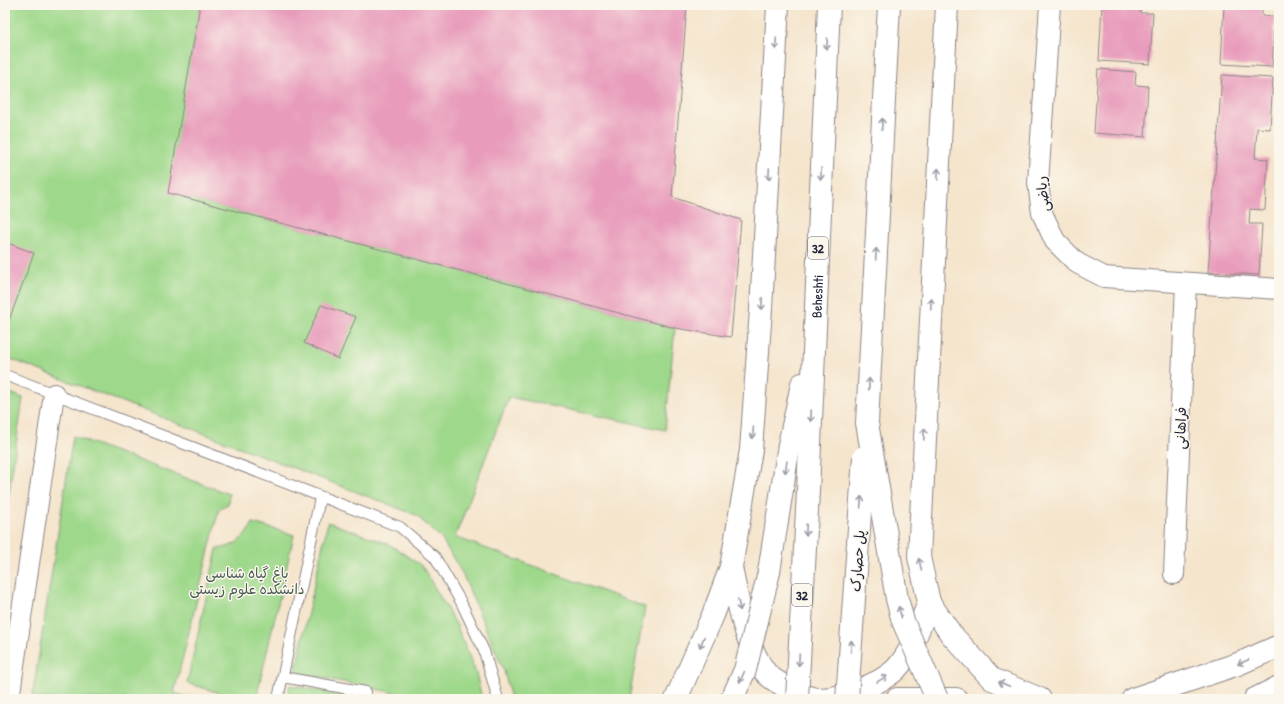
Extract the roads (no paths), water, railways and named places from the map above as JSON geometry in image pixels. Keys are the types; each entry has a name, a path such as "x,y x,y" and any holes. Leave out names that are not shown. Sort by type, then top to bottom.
{"main road":[{"path":"676,699 713,615 731,567 752,450 762,309 778,5"},
{"name":"Beheshti","path":"797,699 808,491 829,5"},
{"path":"889,5 867,423 897,599 903,621 938,699"},
{"path":"946,5 919,556 930,602 951,634 992,679 1040,699"},
{"path":"732,699 745,670 769,572 789,445 815,319"},
{"name":"پل حصارک","path":"847,699 867,423"},
{"path":"731,567 740,611 756,656 766,674 793,691 817,699 862,689 896,669 910,649 930,602"},
{"path":"1133,699 1238,664 1279,646"},
{"path":"1255,699 1279,687"},
{"path":"896,699 956,699"}],"street":[{"name":"ریاضی","path":"1050,5 1038,183 1042,214 1055,241 1077,263 1104,277 1279,289"},
{"name":"فراهانی","path":"1174,574 1186,282"},
{"path":"9,699 54,394"}],"lane":[{"path":"5,375 320,498 357,510 400,527 435,557 461,602 484,651 498,699"},
{"path":"278,699 320,498"},
{"path":"283,677 366,692 364,699"}],"park label":[{"name":"باغ گیاه شناسی دانشکده علوم زیستی","path":"247,580"}]}
